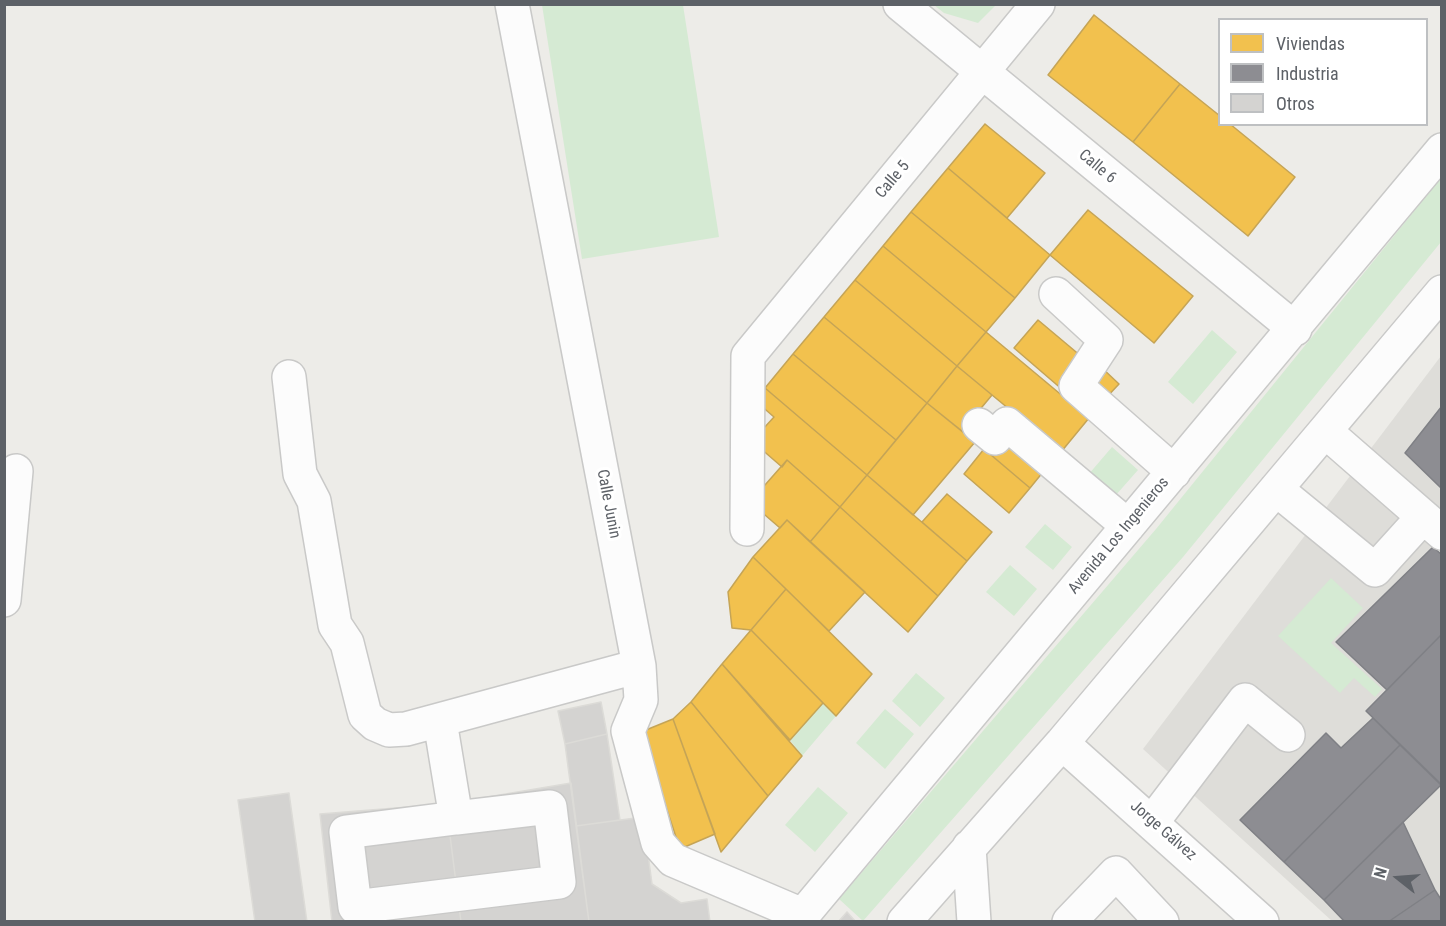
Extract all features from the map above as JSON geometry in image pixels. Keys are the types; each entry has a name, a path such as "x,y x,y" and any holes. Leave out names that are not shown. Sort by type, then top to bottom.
{"street":[{"name":"Calle Junin","path":"512,4 639,666 640,700 628,731 658,843 673,860 798,918"},
{"name":"Calle 6","path":"900,4 1294,329"},
{"name":"Calle 5","path":"747,529 748,356 1038,4"},
{"name":"Avenida Los Ingenieros","path":"798,918 1442,150"},
{"path":"904,921 1062,743 1442,292"},
{"path":"1056,294 1106,340 1076,386 1174,471"},
{"path":"289,377 300,474 314,501 335,625 347,643 365,715 375,724 389,730 406,729 639,666"},
{"path":"979,425 995,438 1007,424 1128,526"},
{"path":"1276,489 1375,570 1432,525 1325,431"},
{"path":"4,600 16,471"},
{"path":"1153,821 1245,699 1288,735"},
{"path":"440,720 456,819"},
{"name":"Jorge Gálvez","path":"1062,743 1153,821 1252,918"},
{"path":"550,807 559,882 355,907 346,832 456,819 550,807"},
{"path":"969,847 974,921"},
{"path":"1069,921 1116,873 1162,921"}],"shaded area":[{"path":"1441,356 1441,921 1332,921 1143,749"}],"green space":[{"path":"542,5 683,5 719,237 582,259"},
{"path":"934,5 996,5 978,23 944,13"},
{"path":"1441,178 1441,242 1183,557 863,921 839,899 1156,529"},
{"path":"1212,330 1237,352 1193,404 1168,382"},
{"path":"1112,447 1138,470 1108,504 1082,482"},
{"path":"1045,524 1072,547 1053,570 1025,547"},
{"path":"1010,565 1037,589 1014,616 986,592"},
{"path":"1331,578 1363,608 1331,643 1382,689 1375,697 1354,678 1340,693 1278,636"},
{"path":"916,673 945,698 920,727 892,701"},
{"path":"823,703 836,716 802,756 790,740"},
{"path":"885,709 914,734 885,769 856,743"},
{"path":"818,787 848,813 815,852 785,825"}],"building: Viviendas":[{"path":"1094,15 1180,84 1133,142 1048,75"},
{"path":"1180,84 1218,114 1218,126 1232,126 1295,177 1248,236 1133,142"},
{"path":"985,124 1045,173 1007,218 948,168"},
{"path":"948,168 1050,255 1015,298 911,212"},
{"path":"1088,210 1193,296 1154,343 1050,255"},
{"path":"911,212 1015,298 986,332 883,246"},
{"path":"883,246 986,332 957,366 855,280"},
{"path":"855,280 957,366 927,403 824,317"},
{"path":"824,317 927,403 896,440 793,354"},
{"path":"1038,320 1088,362 1064,391 1014,348"},
{"path":"986,332 1089,418 1061,452 957,366"},
{"path":"793,354 896,440 867,475 765,388"},
{"path":"957,366 992,395 962,431 927,403"},
{"path":"1101,367 1119,384 1104,400 1090,381"},
{"path":"765,388 867,475 840,507 787,460 782,467 752,441 774,417 759,404"},
{"path":"927,403 975,442 913,515 867,475"},
{"path":"1005,439 1043,472 1030,488 991,455"},
{"path":"984,449 1030,488 1009,513 964,474"},
{"path":"787,460 840,507 810,542 787,520 780,528 750,502"},
{"path":"867,475 967,561 938,596 840,507"},
{"path":"947,494 992,532 967,561 922,522"},
{"path":"840,507 938,596 908,632 810,542"},
{"path":"787,520 865,592 829,631 753,557"},
{"path":"753,557 786,589 751,630 732,628 728,592"},
{"path":"786,589 872,674 836,716 751,630"},
{"path":"751,630 823,703 790,740 722,664"},
{"path":"722,664 802,756 768,796 691,702"},
{"path":"691,702 768,796 721,852 673,719"},
{"path":"673,719 715,834 680,849 641,732"}],"building: Industria":[{"path":"1442,406 1442,489 1405,453"},
{"path":"1433,547 1442,555 1442,634 1387,690 1336,642"},
{"path":"1442,634 1442,785 1366,711"},
{"path":"1373,718 1400,745 1284,862 1240,820 1326,733 1341,748"},
{"path":"1400,745 1441,785 1324,900 1284,862"},
{"path":"1403,822 1435,890 1388,922 1345,922 1324,900"},
{"path":"1435,890 1442,901 1442,922 1388,922"}],"building: Otros":[{"path":"601,702 607,734 565,744 558,711"},
{"path":"607,734 620,820 576,826 565,744"},
{"path":"571,783 589,922 461,922 446,804"},
{"path":"289,793 307,922 255,922 238,800"},
{"path":"446,804 461,922 332,922 320,814"},
{"path":"643,817 652,884 681,903 707,899 710,922 589,922 576,826"},
{"path":"847,912 856,922 838,922"}]}
